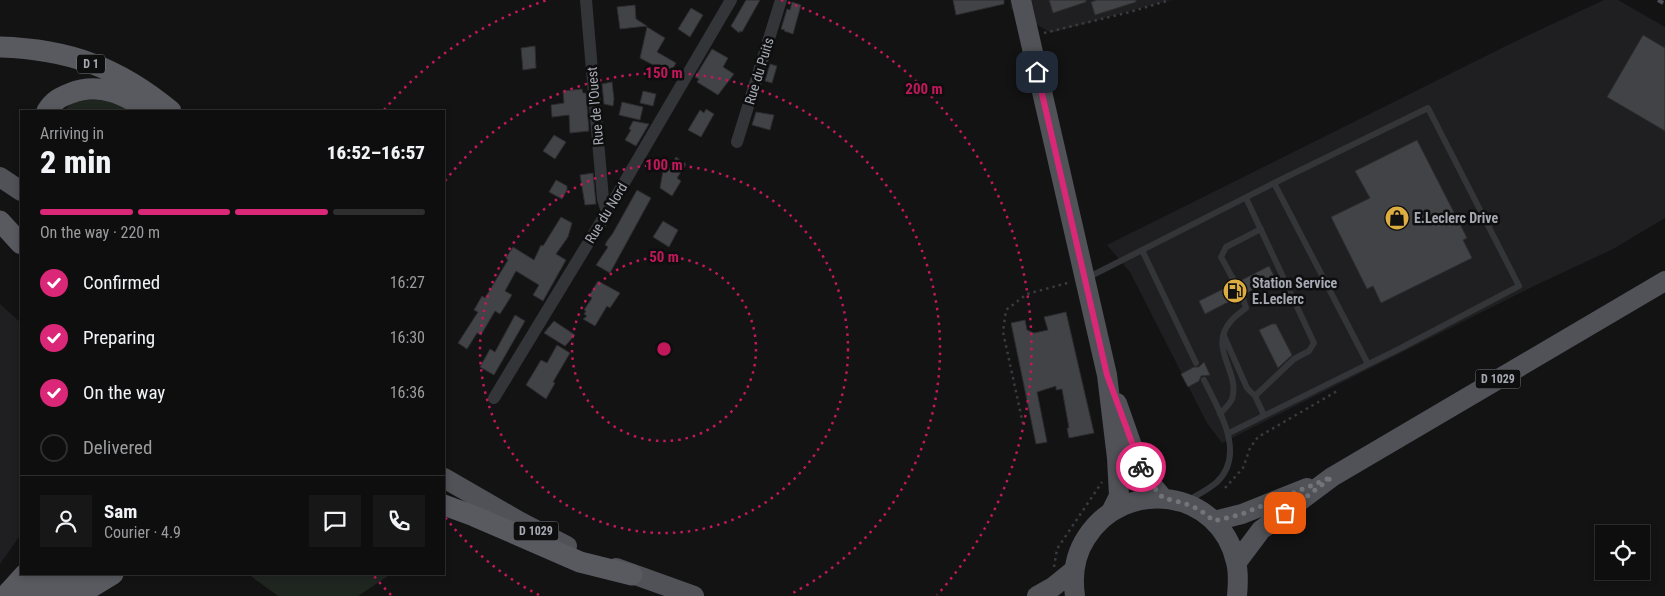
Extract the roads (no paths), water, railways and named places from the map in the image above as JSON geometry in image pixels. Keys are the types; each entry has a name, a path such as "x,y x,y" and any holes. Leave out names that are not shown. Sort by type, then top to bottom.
{"highway":[{"name":"D 1","path":"0,47 44,50 97,66 118,74 138,86 170,110"},
{"name":"D 1","path":"48,110 54,101 62,96 90,88 105,89 118,93 149,110"},
{"path":"0,221 20,243"},
{"path":"445,505 580,562 632,575"},
{"path":"5,596 24,575"},
{"path":"26,596 55,575"},
{"path":"50,596 78,575"},
{"path":"78,596 111,575"}],"main road":[{"path":"1021,0 1107,375 1137,460 1146,478 1163,498"},
{"path":"0,177 20,190"},
{"name":"D 1029","path":"1237,562 1261,530 1332,477 1665,281"},
{"path":"1107,375 1119,496 1112,510"},
{"name":"D 1029","path":"1214,521 1242,514 1332,477"},
{"name":"D 1029","path":"445,479 552,539 632,575 694,596"},
{"path":"1075,596 1074,570 1081,547 1094,526 1112,510 1137,500 1163,498 1184,503 1200,510 1214,521 1228,540 1237,562 1238,581 1236,596"},
{"path":"1045,592 1074,570"}],"street":[{"name":"Rue de l'Ouest","path":"586,0 603,199 607,212"},
{"name":"Rue du Nord","path":"494,398 607,212 731,0"},
{"name":"Rue du Puits","path":"737,142 780,0"}],"lane":[{"path":"1085,279 1274,183 1428,108 1519,286 1368,364 1229,432"},
{"path":"1274,183 1368,364"},
{"path":"1246,198 1314,343 1309,351 1294,359 1255,396"},
{"path":"1220,414 1232,400 1234,388 1231,374 1223,355 1223,335 1230,321 1246,308 1242,295 1222,257 1226,247 1261,229"},
{"path":"1142,250 1196,363"},
{"path":"1223,335 1248,388 1255,396 1264,415"},
{"path":"1184,503 1207,490 1218,480 1228,466 1230,456 1229,432 1204,380"}],"railway":[{"path":"1658,0 1665,4"}],"place":[{"name":"E.Leclerc Drive","path":"1397,218"},
{"name":"Station Service E.Leclerc","path":"1235,291"}]}
